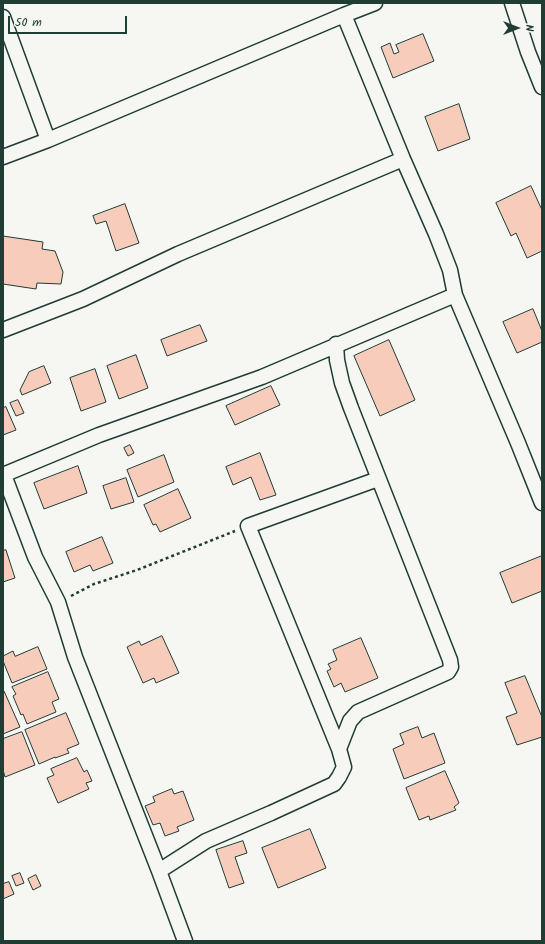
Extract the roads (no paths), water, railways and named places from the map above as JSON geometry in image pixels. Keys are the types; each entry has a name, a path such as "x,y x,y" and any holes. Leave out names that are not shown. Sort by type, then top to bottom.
{"street":[{"path":"3,157 48,140 375,3"},
{"path":"512,3 528,52 542,87"},
{"path":"344,15 403,159 442,248 450,270 455,295 542,503"},
{"path":"3,17 48,140"},
{"path":"3,330 83,299 178,254 403,159"},
{"path":"185,941 76,657 58,602 35,558 3,475 99,435 262,376 455,295"},
{"path":"336,344 337,360 342,383 450,660 451,667 448,672 358,712 350,721 339,749"},
{"path":"159,871 206,841 334,784 339,777 344,766 339,749 248,526 378,478"}]}
